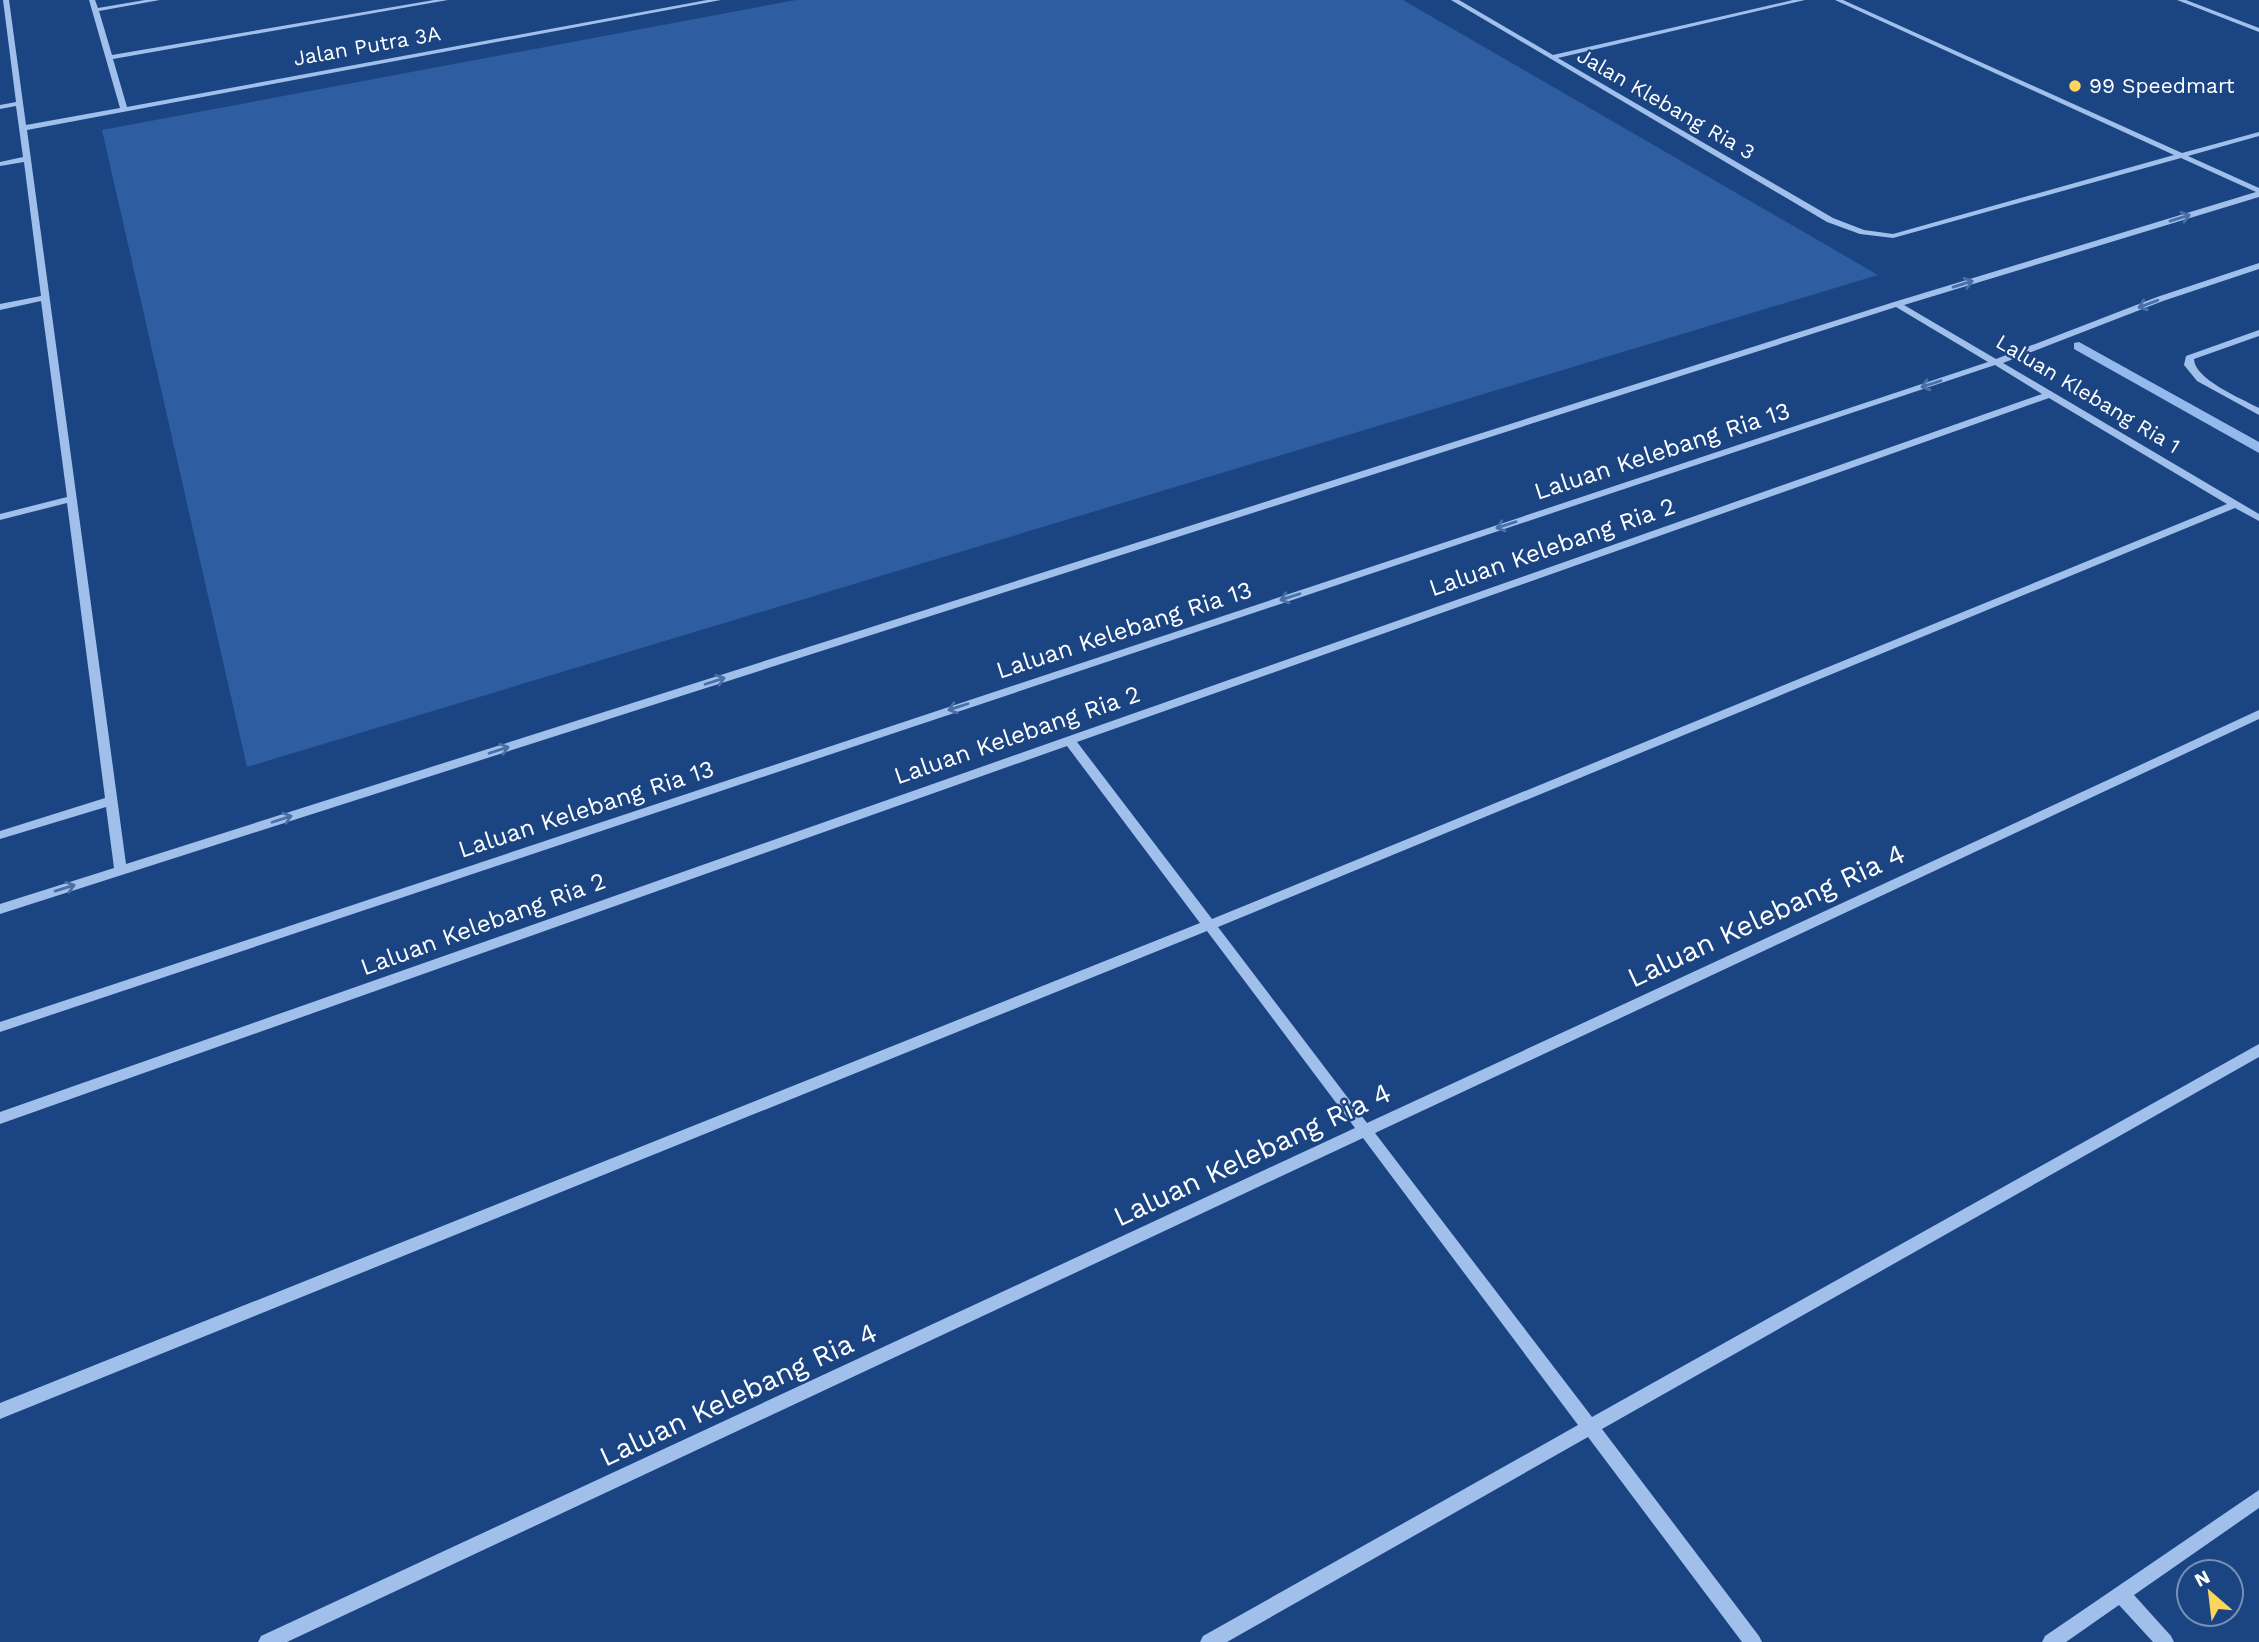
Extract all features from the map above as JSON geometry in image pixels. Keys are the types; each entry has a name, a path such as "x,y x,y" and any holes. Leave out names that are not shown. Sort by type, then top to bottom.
{"street":[{"path":"92,0 124,108"},
{"path":"95,10 157,0"},
{"path":"109,58 445,0"},
{"name":"Jalan Putra 3A","path":"23,128 718,0"},
{"name":"Jalan Klebang Ria 3","path":"1454,0 1830,220 1863,232 1893,236 2259,134"},
{"path":"1553,58 1802,0"},
{"path":"1838,0 2259,192"},
{"path":"2180,0 2259,30"},
{"path":"4,1 121,871"},
{"path":"0,51 12,49"},
{"path":"0,107 19,103"},
{"path":"0,164 27,159"},
{"path":"0,909 1897,304 2259,192"},
{"name":"Laluan Kelebang Ria 13","path":"0,1027 1996,362 2160,299 2259,266"},
{"path":"0,307 45,298"},
{"name":"Laluan Klebang Ria 1","path":"1897,304 2259,518"},
{"path":"2259,333 2189,358 2189,365 2200,379 2259,412"},
{"name":"Laluan Kelebang Ria 2","path":"0,1118 2050,394"},
{"path":"0,517 72,499"},
{"path":"0,1411 1209,925 2235,504"},
{"name":"Laluan Kelebang Ria 4","path":"267,1642 2259,714"},
{"path":"1068,739 1753,1642"},
{"path":"0,835 111,801"},
{"path":"1209,1642 2259,1050"},
{"path":"2051,1642 2259,1498"},
{"path":"2121,1594 2165,1642"}],"shaded area":[{"path":"796,0 1403,0 1878,275 247,767 102,130"}],"waterway":[{"path":"2079,346 2259,448"}],"place":[{"name":"99 Speedmart","path":"2075,86"}]}
